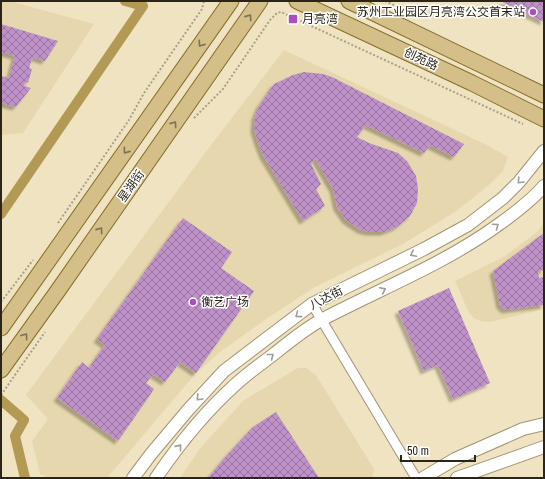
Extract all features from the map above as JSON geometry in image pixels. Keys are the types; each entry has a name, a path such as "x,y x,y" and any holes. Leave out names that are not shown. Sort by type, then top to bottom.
{"main road":[{"name":"星湖街","path":"1,328 232,1"},
{"name":"星湖街","path":"5,373 62,285 260,1"},
{"name":"创苑路","path":"297,1 472,83 544,119"},
{"name":"创苑路","path":"349,1 544,95"}],"street":[{"name":"八达街","path":"134,478 151,454 188,410 224,371 312,304 424,249 468,225 502,198 519,182 544,151"},
{"name":"八达街","path":"156,478 167,461 201,419 236,383 285,345 322,320 432,266 478,240 514,214 544,186"},
{"path":"312,304 416,478"},
{"path":"423,478 455,458 523,430 544,424"},
{"path":"457,478 544,447"}],"path":[{"path":"56,227 129,120 144,93 202,9 204,1"},
{"path":"385,1 409,12"},
{"path":"191,123 223,89 270,20 277,13 281,12 523,124"},
{"path":"1,302 34,258"},
{"path":"1,394 5,373 47,329"}],"shaded area":[{"path":"1,1 9,1 94,24 23,133 1,135"},
{"path":"284,50 487,145 508,157 503,171 490,184 458,210 403,244 315,287 269,317 220,352 196,373 107,478 48,478 40,474 32,441 48,419 26,395 211,145"},
{"path":"544,223 544,309 490,322 480,321 474,318 469,313 455,281 505,256 537,232"},
{"path":"298,368 306,368 316,375 374,469 372,478 180,478 201,447 244,400"}],"building":[{"name":"苏州工业园区月亮湾公交首末站","path":"500,1 544,1 544,22"},
{"path":"1,24 58,41 45,61 33,57 29,68 32,69 28,83 25,82 24,86 31,88 16,107 1,103 1,76 9,78 15,56 1,52"},
{"path":"304,72 323,74 332,77 464,144 454,157 430,145 424,153 366,125 357,137 369,143 398,153 407,161 416,176 418,189 417,203 410,216 397,227 384,232 370,232 361,230 346,220 337,207 333,189 315,158 311,164 321,184 316,189 325,206 303,221 263,155 254,129 255,116 259,106 274,84 293,75"},
{"path":"183,218 232,252 221,268 254,291 196,373 180,362 165,382 153,374 146,383 154,389 118,441 57,398 82,362 89,368 105,345 97,339"},
{"path":"544,233 544,270 538,271 539,278 544,277 544,305 505,310 500,305 493,271"},
{"path":"449,288 490,383 453,399 438,365 424,371 398,311"},
{"path":"276,412 319,478 208,478 253,427"}],"waterway":[{"path":"1,214 143,6 125,1"},
{"path":"1,400 24,420 15,436 25,478"}],"place":[{"name":"苏州工业园区月亮湾公交首末站","path":"533,12"},
{"name":"月亮湾","path":"293,19"},
{"name":"衡艺广场","path":"193,302"}]}
